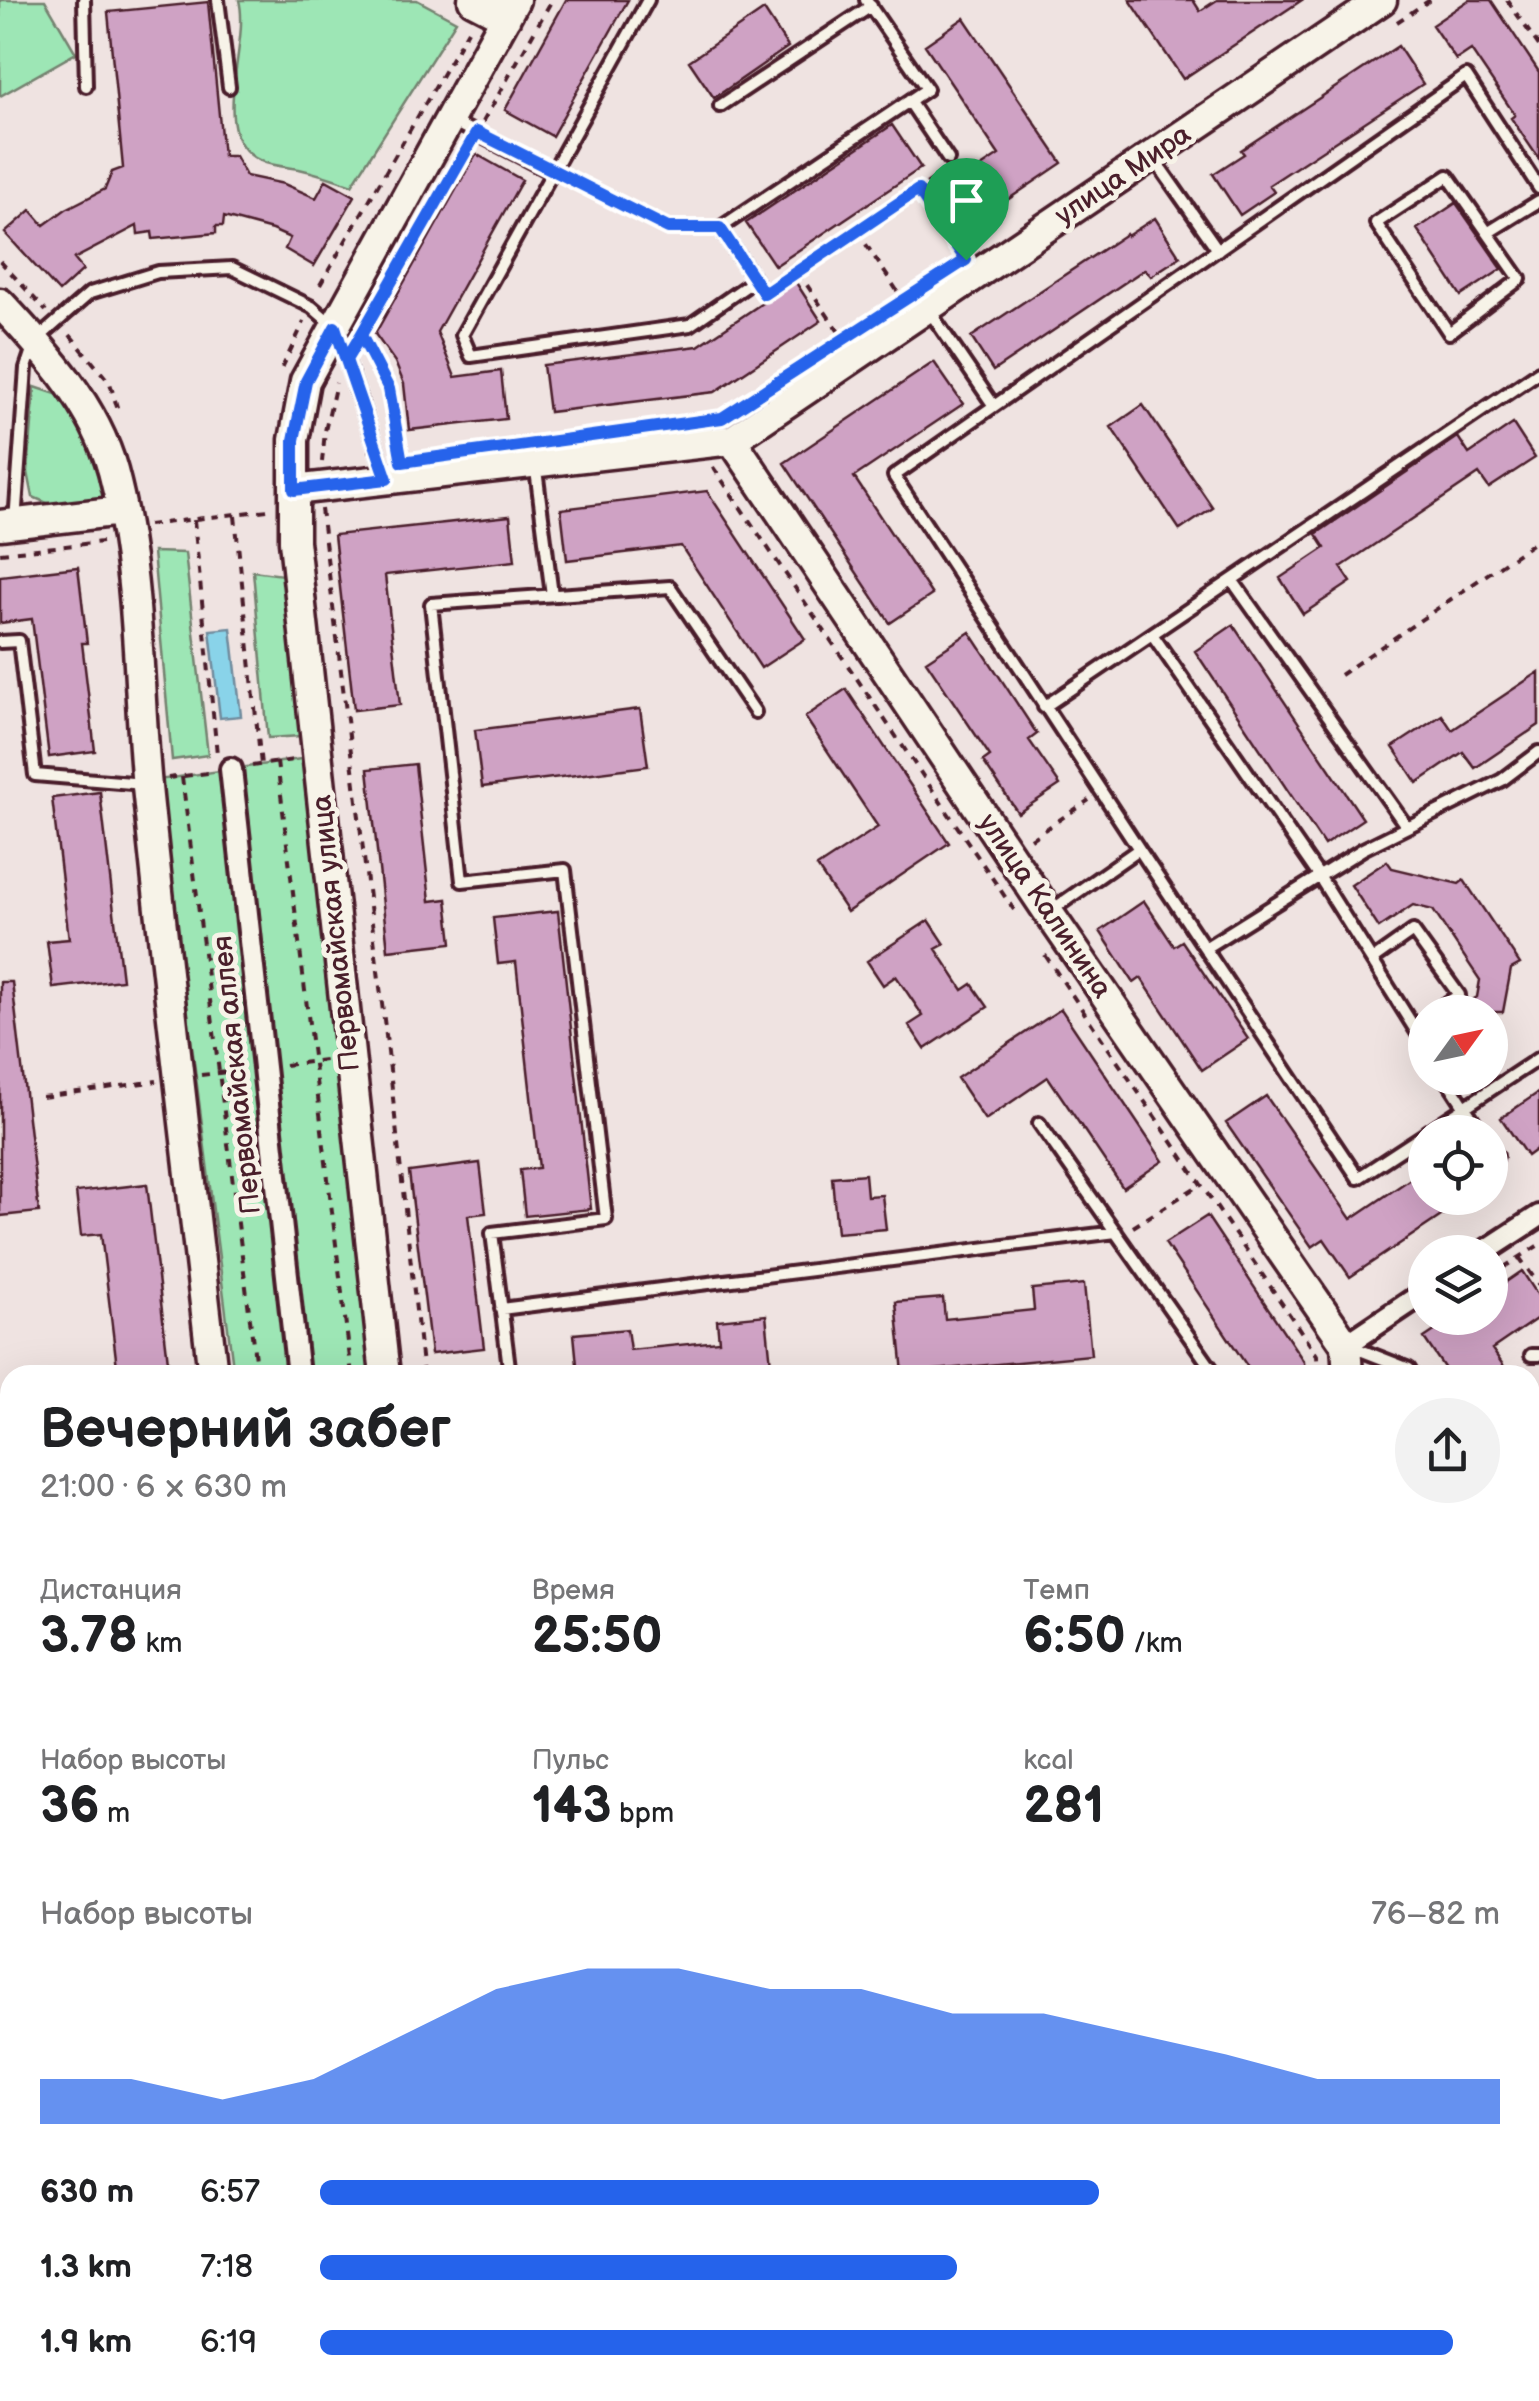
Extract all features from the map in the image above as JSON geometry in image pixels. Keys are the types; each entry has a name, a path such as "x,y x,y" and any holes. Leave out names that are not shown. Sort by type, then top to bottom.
{"main road":[{"name":"улица Мира","path":"302,501 394,470 535,462 732,440 916,304 1152,155 1382,0"},
{"path":"472,13 510,8"},
{"name":"Первомайская улица","path":"384,1365 296,561 302,501 294,440 306,381 348,331 449,120 510,8"},
{"path":"0,304 72,388 98,431 132,518 134,580 213,1365"},
{"name":"улица Калинина","path":"732,440 1048,912 1346,1344"},
{"path":"7,524 132,518"},
{"path":"1346,1344 1347,1365"}],"street":[{"name":"Первомайская аллея","path":"231,769 297,1365"},
{"path":"1508,1236 1539,1216"},
{"path":"1346,1344 1408,1303"}],"lane":[{"path":"84,0 86,86"},
{"path":"218,0 228,87"},
{"path":"648,0 462,336 471,356 690,326 755,280 720,228 927,89 868,3 720,106"},
{"path":"1408,1145 1358,1178 894,476 1466,76 1539,188"},
{"path":"908,101 948,159"},
{"path":"449,120 552,172"},
{"path":"1152,155 1218,250"},
{"path":"1448,176 1490,232 1520,278 1448,333 1376,223 1448,176"},
{"path":"1490,232 1539,201"},
{"path":"7,524 26,368 35,341 90,294 158,272 232,268 312,307 348,331 346,360 394,470"},
{"path":"916,304 994,406"},
{"path":"1044,707 1539,372"},
{"path":"535,462 552,596"},
{"path":"1232,580 1406,827"},
{"path":"509,1365 492,1232 606,1219 565,870 462,880 431,604 670,587 755,712"},
{"path":"1152,634 1319,876 1408,1017"},
{"path":"0,642 19,641 35,776 157,781"},
{"path":"1205,948 1363,848 1502,780 1539,752"},
{"path":"1048,912 1139,849"},
{"path":"1372,960 1414,931 1459,995"},
{"path":"1452,1115 1539,1058"},
{"path":"1457,1095 1469,1115"},
{"path":"1040,1123 1209,1365"},
{"path":"501,1309 1116,1232"},
{"path":"1346,1344 1396,1365"}],"path":[{"path":"322,468 333,392 346,360 348,331 477,132 552,0"},
{"path":"1507,0 1539,46"},
{"path":"320,285 472,13"},
{"path":"755,280 764,294 952,167 948,159"},
{"path":"552,172 668,228 720,228"},
{"path":"918,190 966,260"},
{"path":"857,231 916,304"},
{"path":"0,261 46,311"},
{"path":"798,272 845,341"},
{"path":"348,331 389,389 394,470"},
{"path":"132,518 194,520 302,501 351,754 422,1365"},
{"path":"235,514 261,765 277,762 351,1365"},
{"path":"157,781 219,771 194,520"},
{"path":"1340,675 1539,538"},
{"path":"0,553 102,542"},
{"path":"340,755 351,754"},
{"path":"182,776 256,1365"},
{"path":"1027,842 1101,792"},
{"path":"42,1097 161,1080"},
{"path":"1116,1232 1146,1222 1201,1184"},
{"path":"1508,1264 1539,1244"},
{"path":"1519,1257 1539,1286"}],"green space":[{"path":"0,0 45,0 76,53 0,96"},
{"path":"239,0 417,0 456,21 352,185 265,163 244,149 233,111 240,41"},
{"path":"35,387 62,396 90,445 110,499 61,509 33,497 28,472"},
{"path":"153,552 185,553 208,755 172,760"},
{"path":"253,571 283,575 301,736 268,738"},
{"path":"308,758 372,1365 233,1365 158,780"}],"water":[{"path":"231,628 241,716 220,718 210,630"}],"building":[{"path":"566,0 628,0 552,136 505,110"},
{"path":"1130,0 1193,0 1200,11 1217,0 1302,0 1183,79"},
{"path":"1469,0 1491,0 1539,72 1539,159 1471,50 1456,60 1432,25"},
{"path":"208,2 223,156 235,156 246,176 284,184 316,198 326,180 355,196 314,266 285,249 290,238 224,217 223,226 216,226 216,233 153,239 152,232 138,234 137,226 74,259 83,270 59,292 5,233 31,210 44,225 105,189 112,172 123,168 108,12"},
{"path":"764,10 788,47 714,98 689,61"},
{"path":"964,18 1062,163 960,232 936,197 999,155 925,45"},
{"path":"1398,46 1423,84 1269,185 1274,192 1240,215 1213,174 1244,154 1241,150"},
{"path":"892,125 921,168 775,266 746,223"},
{"path":"476,154 522,180 437,332 455,377 501,371 506,419 409,430 404,384 395,362 375,334"},
{"path":"1456,203 1502,269 1461,296 1417,229"},
{"path":"1155,218 1180,257 1151,276 1145,269 993,371 971,337"},
{"path":"795,281 821,321 715,392 549,412 543,365 698,346"},
{"path":"934,362 963,404 854,477 932,595 890,623 784,463"},
{"path":"1143,405 1213,508 1180,530 1111,427"},
{"path":"1513,424 1535,458 1489,488 1479,474 1341,567 1351,582 1303,614 1280,578 1325,548 1316,534 1458,437 1469,454"},
{"path":"707,491 805,639 761,668 681,546 567,560 561,509"},
{"path":"510,516 515,561 385,575 400,705 354,710 334,535"},
{"path":"78,567 87,643 82,643 95,751 49,757 32,619 0,623 0,576"},
{"path":"1233,625 1363,819 1324,845 1195,651"},
{"path":"970,632 1037,734 1029,740 1060,785 1018,813 983,761 990,756 926,661"},
{"path":"1539,672 1539,725 1475,768 1463,752 1417,783 1393,747 1442,715 1452,730"},
{"path":"846,689 949,843 847,912 817,867 878,827 805,717"},
{"path":"640,709 648,766 482,787 475,730"},
{"path":"415,764 430,901 447,899 452,943 388,950 368,769"},
{"path":"100,792 122,980 53,988 47,941 69,939 52,798"},
{"path":"1387,861 1392,868 1459,884 1464,880 1520,964 1511,969 1506,995 1477,995 1480,980 1433,910 1413,905 1379,928 1351,885"},
{"path":"1144,901 1174,946 1182,941 1248,1039 1202,1070 1141,978 1134,983 1100,931"},
{"path":"558,911 591,1209 525,1216 520,1170 539,1168 516,962 498,964 493,918"},
{"path":"929,920 945,944 936,949 963,990 972,984 988,1007 925,1049 909,1025 923,1016 896,976 883,985 867,961"},
{"path":"0,982 12,982 39,1212 0,1216"},
{"path":"1061,1009 1163,1161 1123,1188 1048,1077 985,1120 957,1078"},
{"path":"1539,1092 1539,1147 1527,1156 1508,1128 1505,1115"},
{"path":"1266,1096 1351,1219 1408,1180 1408,1215 1443,1215 1350,1277 1324,1239 1312,1247 1226,1123"},
{"path":"480,1163 486,1213 468,1215 484,1348 431,1354 409,1172"},
{"path":"865,1174 867,1196 882,1195 886,1229 837,1233 832,1177"},
{"path":"147,1184 168,1365 117,1365 101,1234 81,1236 76,1192"},
{"path":"1207,1216 1304,1365 1246,1365 1165,1243"},
{"path":"1522,1271 1539,1297 1539,1317 1492,1349 1503,1365 1442,1365 1424,1338 1508,1335 1508,1281"},
{"path":"1084,1284 1091,1355 987,1365 902,1365 896,1302 943,1298 945,1319 1034,1310 1032,1289"},
{"path":"766,1315 771,1365 577,1365 574,1334 627,1329 630,1350 719,1341 717,1320"}],"route":[{"path":"966,260 722,418 402,462 389,389 361,335 346,360 335,327 306,381 294,440 294,490 387,479 346,360 477,132 668,228 720,228 764,294 918,190 966,260"}]}
